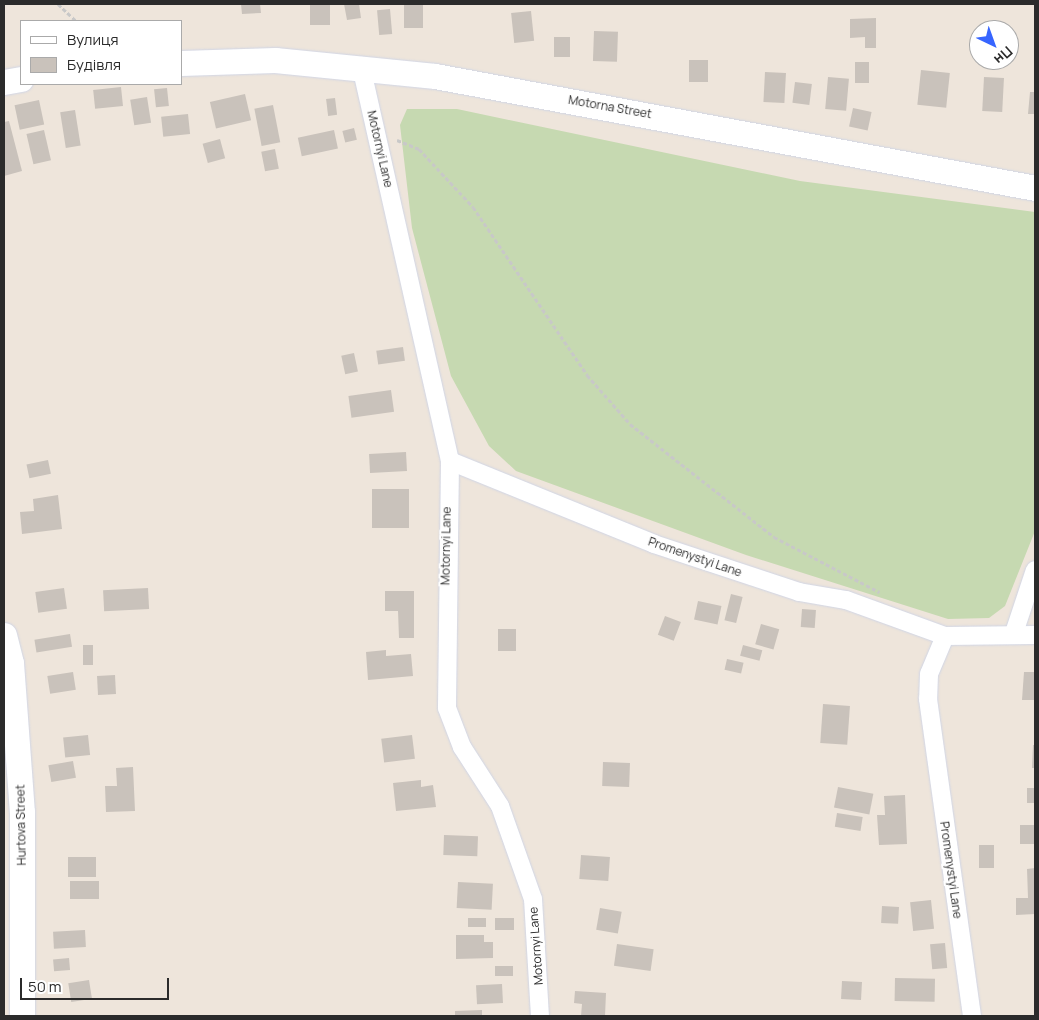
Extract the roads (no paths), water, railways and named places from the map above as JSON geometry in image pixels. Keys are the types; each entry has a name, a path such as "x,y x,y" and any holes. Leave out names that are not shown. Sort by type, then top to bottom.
{"street":[{"name":"Motorna Street","path":"182,64 275,60 360,66 728,128 1035,188"},
{"name":"Motornyi Lane","path":"360,66 450,461 447,708 462,747 500,806 533,899 540,1016"},
{"path":"4,82 20,80"},
{"name":"Promenystyi Lane","path":"450,461 654,544 798,592 846,600 945,636 1014,633 1035,635"},
{"path":"1014,633 1035,570"},
{"name":"Hurtova Street","path":"4,635 11,663 22,812 22,1016"},
{"name":"Promenystyi Lane","path":"945,636 929,674 928,699 972,1016"}]}
